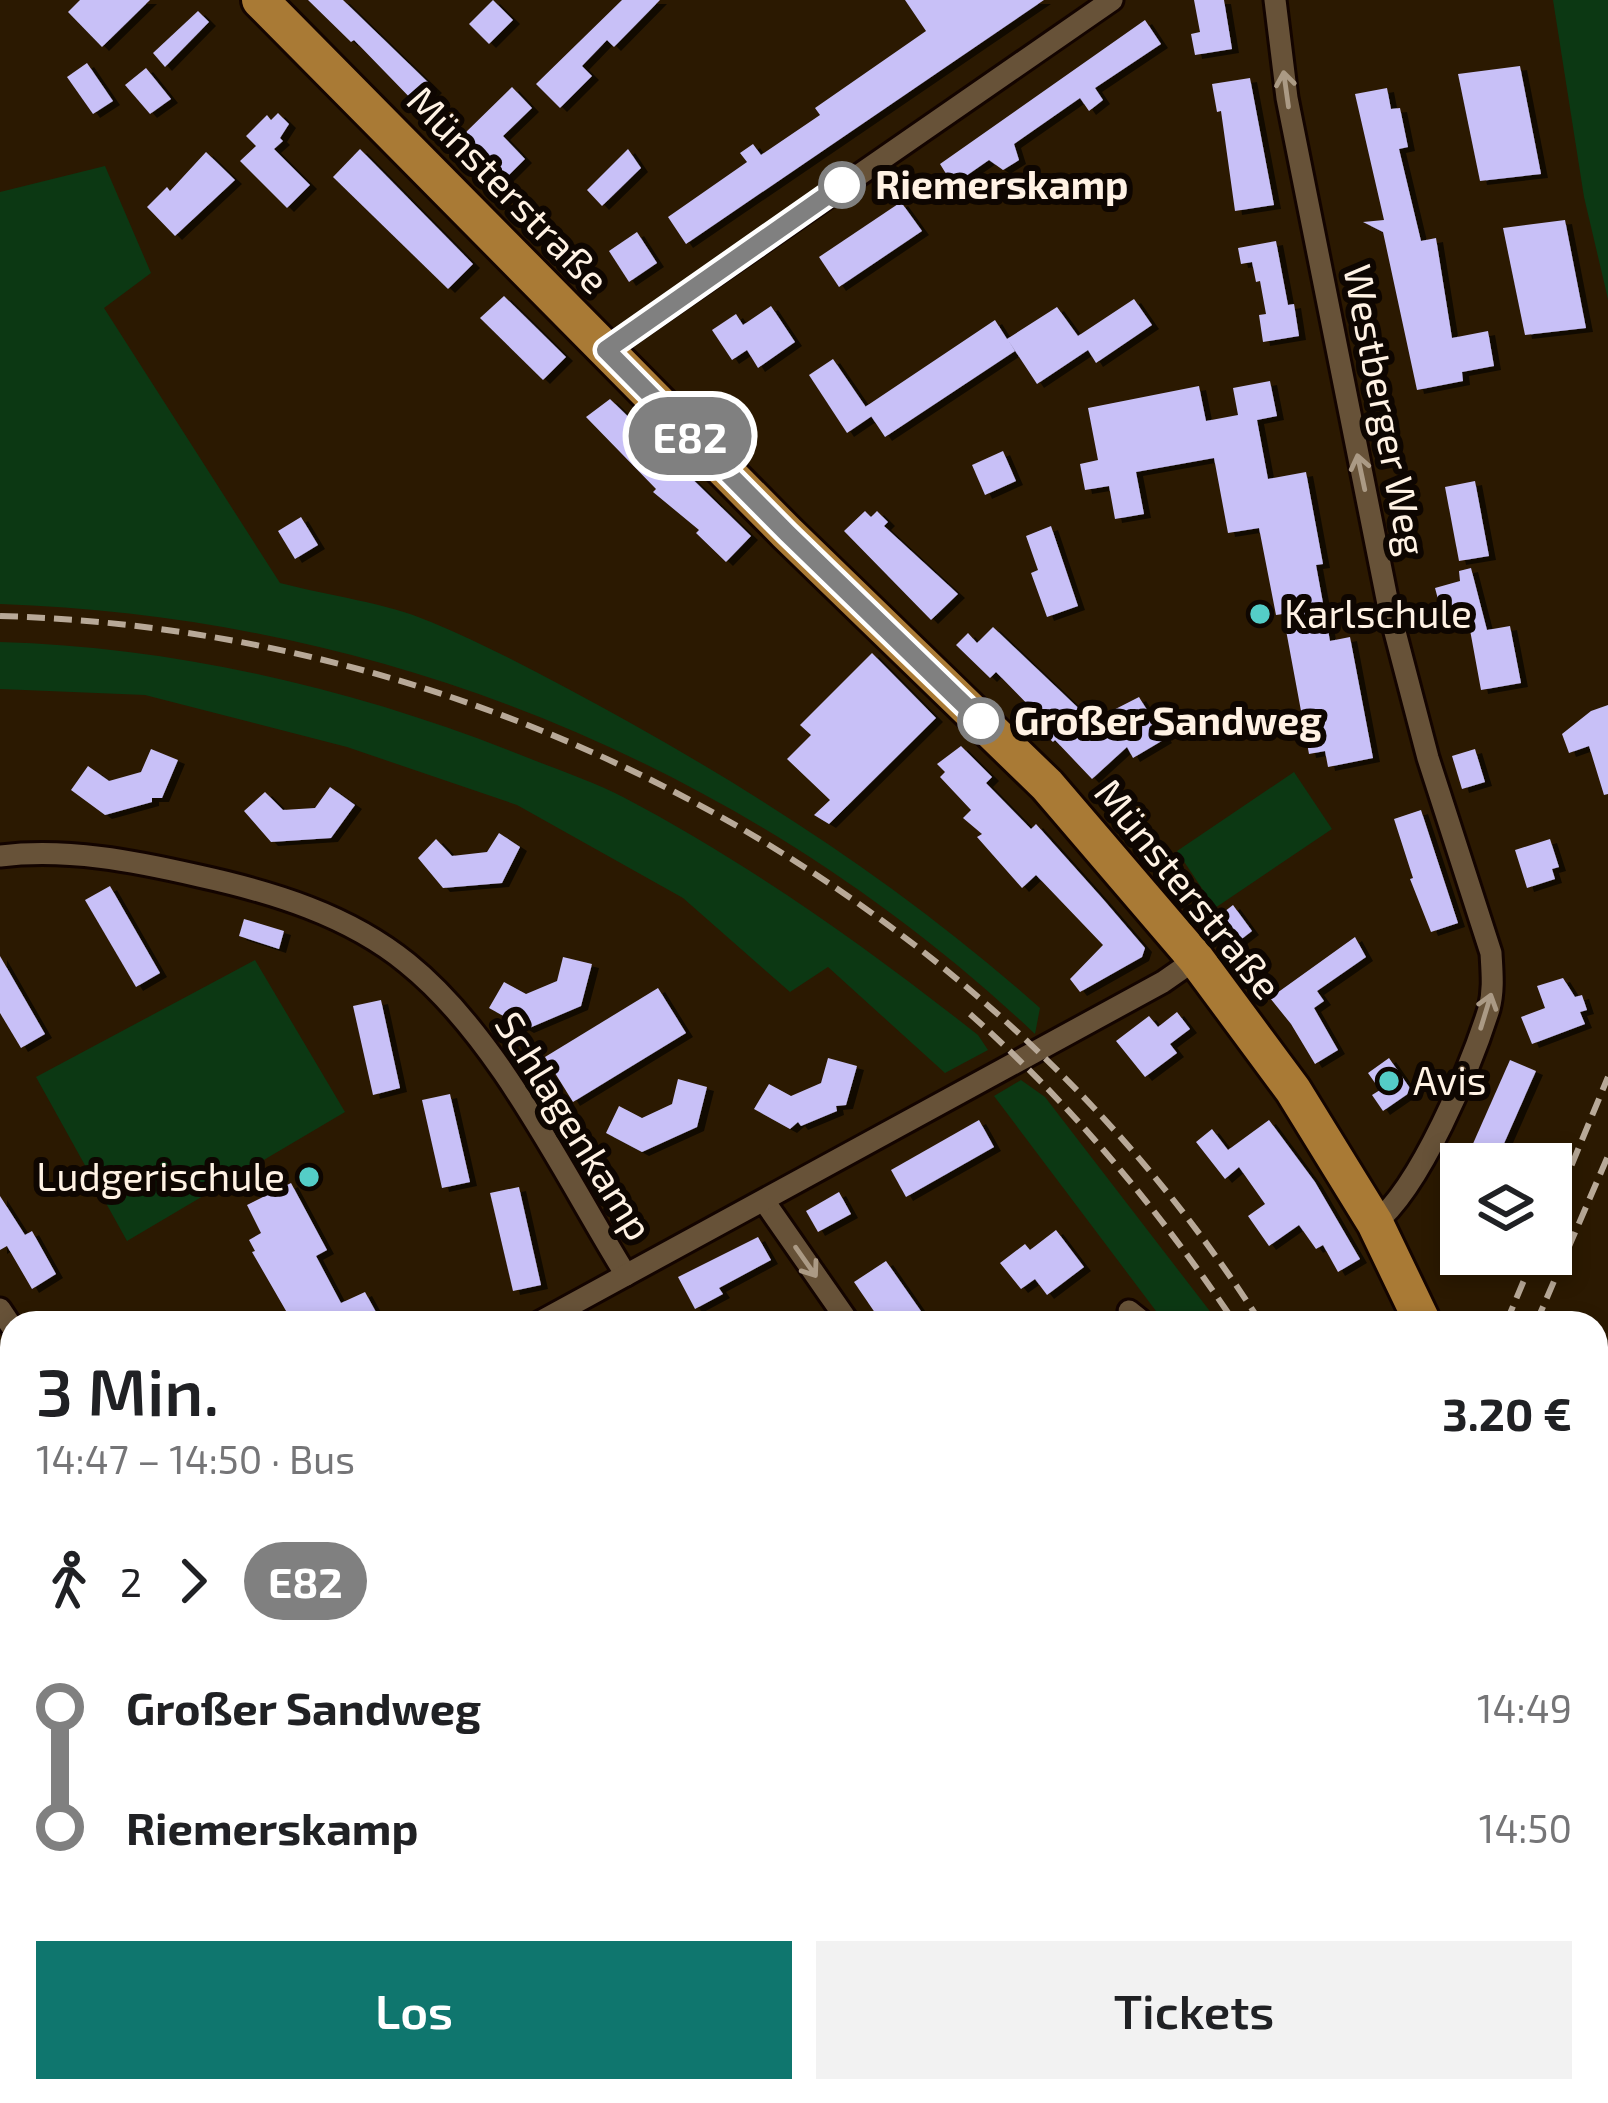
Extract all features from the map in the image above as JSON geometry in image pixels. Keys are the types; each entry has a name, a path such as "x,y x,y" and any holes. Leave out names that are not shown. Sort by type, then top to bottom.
{"main road":[{"name":"Münsterstraße","path":"260,0 787,533 1048,785 1196,959 1293,1090 1375,1223 1417,1311"}],"street":[{"path":"606,350 1112,0"},
{"name":"Westberger Weg","path":"1275,0 1287,98 1389,609 1428,758 1491,953 1489,1007 1453,1098 1408,1186 1375,1223"},
{"name":"Schlagenkamp","path":"0,856 86,856 230,883 330,917 404,960 437,989 496,1060 626,1275"},
{"path":"560,1311 1163,982 1196,959"},
{"path":"764,1201 841,1311"}],"green space":[{"path":"1553,0 1608,0 1608,299 1584,197"},
{"path":"105,166 151,273 104,308 280,583 431,622 530,669 682,752 789,818 943,927 1040,1008 1035,1034 925,940 809,856 686,784 557,724 423,676 285,639 144,615 0,604 0,192"},
{"path":"0,642 136,653 270,677 403,713 589,782 670,823 806,908 978,1035 988,1050 945,1073 828,967 790,992 683,898 517,805 347,747 145,695 0,689"},
{"path":"1294,772 1332,829 1215,908 1177,851"},
{"path":"255,960 345,1112 127,1241 36,1077"},
{"path":"1021,1080 1045,1097 1210,1311 1156,1311 994,1096"}],"building":[{"path":"80,0 150,0 102,47 68,12"},
{"path":"308,0 343,0 435,89 418,106"},
{"path":"493,0 513,20 489,44 469,24"},
{"path":"622,0 660,0 614,47 607,40 582,66 592,76 560,108 536,84"},
{"path":"905,0 1044,0 686,244 668,217 747,162 740,153 753,144 761,155 820,115 815,108 926,31"},
{"path":"1194,0 1224,0 1232,49 1195,55 1191,34 1200,32"},
{"path":"198,11 209,22 165,67 153,53"},
{"path":"1145,20 1161,44 1095,88 1103,100 1089,111 1080,98 1014,144 1019,160 1003,170 989,160 953,185 940,164"},
{"path":"87,63 113,101 93,114 67,77"},
{"path":"1520,66 1541,174 1480,181 1458,74"},
{"path":"146,68 171,99 150,114 125,85"},
{"path":"1250,78 1274,205 1235,211 1221,111 1217,112 1212,84"},
{"path":"512,87 532,108 503,136 525,159 505,179 462,136"},
{"path":"1387,88 1391,109 1400,108 1408,147 1399,149 1421,241 1436,238 1452,338 1488,331 1494,366 1462,372 1463,381 1417,390 1383,232 1363,222 1384,220 1355,94"},
{"path":"278,113 289,124 280,138 283,141 274,149 310,185 287,208 240,161 256,146 246,136 267,115 271,120"},
{"path":"360,149 473,264 448,289 333,177"},
{"path":"628,149 641,168 602,206 587,190"},
{"path":"206,152 235,180 175,236 147,207 167,187 170,191"},
{"path":"901,202 922,231 839,287 819,257"},
{"path":"1565,220 1586,328 1525,335 1503,228"},
{"path":"637,232 657,263 629,282 609,251"},
{"path":"1276,241 1299,336 1263,342 1259,315 1266,314 1260,281 1256,282 1252,262 1241,264 1238,248"},
{"path":"504,296 566,357 543,380 480,318"},
{"path":"1134,299 1152,325 1096,363 1088,350 1037,384 1008,340 1015,351 885,437 865,407 995,320 1007,339 1057,307 1078,336"},
{"path":"771,306 795,342 758,368 747,350 732,360 712,330 736,314 743,325"},
{"path":"833,359 872,416 847,433 809,375"},
{"path":"1270,381 1277,416 1257,420 1268,479 1306,472 1323,564 1316,565 1330,641 1350,637 1373,758 1328,767 1325,751 1309,754 1283,614 1276,615 1259,528 1228,533 1214,458 1136,472 1144,514 1115,519 1109,486 1085,490 1080,464 1098,460 1088,408 1199,386 1206,421 1238,415 1233,388"},
{"path":"610,399 751,536 726,562 696,533 699,530 653,492 656,489 586,417"},
{"path":"1003,451 1016,481 985,495 972,465"},
{"path":"1475,481 1489,556 1459,561 1445,487"},
{"path":"865,511 871,517 877,511 888,522 884,526 958,594 931,620 844,531"},
{"path":"301,517 318,545 295,559 278,531"},
{"path":"1051,526 1078,606 1047,617 1031,573 1038,570 1026,536"},
{"path":"1471,568 1487,630 1510,626 1521,683 1481,690 1466,608 1442,614 1435,588 1460,581 1459,571"},
{"path":"993,627 1092,721 1139,697 1165,739 1133,758 1127,747 1092,779 1031,722 1038,715 996,672 990,678 956,645 968,633 977,643"},
{"path":"872,653 936,718 829,824 814,815 830,800 787,759 811,735 800,725"},
{"path":"1608,705 1608,794 1604,795 1589,746 1569,753 1562,734 1591,711"},
{"path":"961,746 992,777 986,783 1031,829 1036,824 1103,899 1145,948 1142,957 1080,992 1070,979 1103,945 1036,875 1022,888 977,837 982,834 963,818 971,810 940,777 945,772 937,764"},
{"path":"151,749 178,760 162,798 105,815 71,790 88,766 109,781 141,772"},
{"path":"1475,749 1485,782 1462,789 1452,756"},
{"path":"330,787 355,805 331,838 271,842 244,811 265,792 283,810 315,808"},
{"path":"1421,810 1458,923 1431,932 1394,819"},
{"path":"499,833 520,847 502,883 443,888 418,858 436,839 452,856 487,852"},
{"path":"1550,839 1559,867 1552,869 1555,879 1527,888 1515,850"},
{"path":"110,886 160,973 136,987 85,900"},
{"path":"1233,905 1252,931 1230,948 1211,922"},
{"path":"244,919 284,931 279,949 239,936"},
{"path":"1355,937 1366,957 1317,991 1324,1001 1314,1008 1338,1050 1315,1064 1270,998"},
{"path":"0,956 45,1034 21,1048 0,1013"},
{"path":"563,957 592,964 581,1006 527,1029 489,1008 504,982 526,994 557,981"},
{"path":"1563,978 1575,997 1582,995 1587,1010 1580,1012 1585,1024 1532,1044 1521,1017 1545,1008 1537,986"},
{"path":"658,988 686,1033 573,1102 545,1057"},
{"path":"381,1000 400,1088 373,1095 353,1006"},
{"path":"1177,1012 1190,1029 1170,1044 1177,1053 1145,1077 1116,1041 1149,1016 1158,1027"},
{"path":"828,1058 857,1066 846,1105 790,1129 754,1109 769,1084 791,1096 821,1083"},
{"name":"Avis","path":"1389,1058 1412,1091 1383,1111 1372,1095 1380,1090 1368,1073"},
{"path":"1510,1060 1536,1071 1504,1143 1473,1143"},
{"path":"678,1079 707,1087 697,1127 642,1152 606,1133 619,1106 642,1118 672,1104"},
{"path":"450,1094 470,1182 442,1188 422,1100"},
{"path":"979,1120 994,1147 906,1197 891,1170"},
{"path":"1269,1120 1315,1182 1360,1259 1338,1272 1323,1245 1316,1249 1299,1225 1269,1246 1248,1216 1265,1204 1239,1167 1225,1179 1196,1142 1212,1129 1228,1150"},
{"path":"291,1183 327,1250 316,1256 341,1303 365,1292 375,1311 286,1311 252,1252 249,1240 261,1233 247,1205"},
{"path":"519,1187 541,1285 513,1291 490,1193"},
{"path":"839,1192 851,1214 818,1232 806,1211"},
{"path":"0,1196 25,1235 32,1231 56,1274 32,1289 7,1246 0,1250"},
{"path":"1056,1230 1084,1267 1047,1295 1035,1279 1021,1289 1000,1263 1025,1244 1030,1250"},
{"path":"758,1237 771,1260 719,1288 723,1294 695,1309 678,1277"},
{"path":"886,1261 921,1311 874,1311 854,1282"}],"railway":[{"path":"0,616 187,633 371,672 549,734 718,815 876,916 1020,1035 1150,1171 1252,1311"},
{"path":"970,1014 1112,1160 1226,1311"},
{"path":"1572,1164 1608,1077"},
{"path":"1541,1311 1608,1156"},
{"path":"1511,1311 1526,1275"}],"bus line":[{"name":"E82","path":"842,185 606,350 981,721"}],"place":[{"name":"Riemerskamp","path":"842,185"},
{"name":"Karlschule","path":"1260,614"},
{"name":"Großer Sandweg","path":"981,721"},
{"name":"Avis","path":"1389,1081"},
{"name":"Ludgerischule","path":"309,1177"}]}
